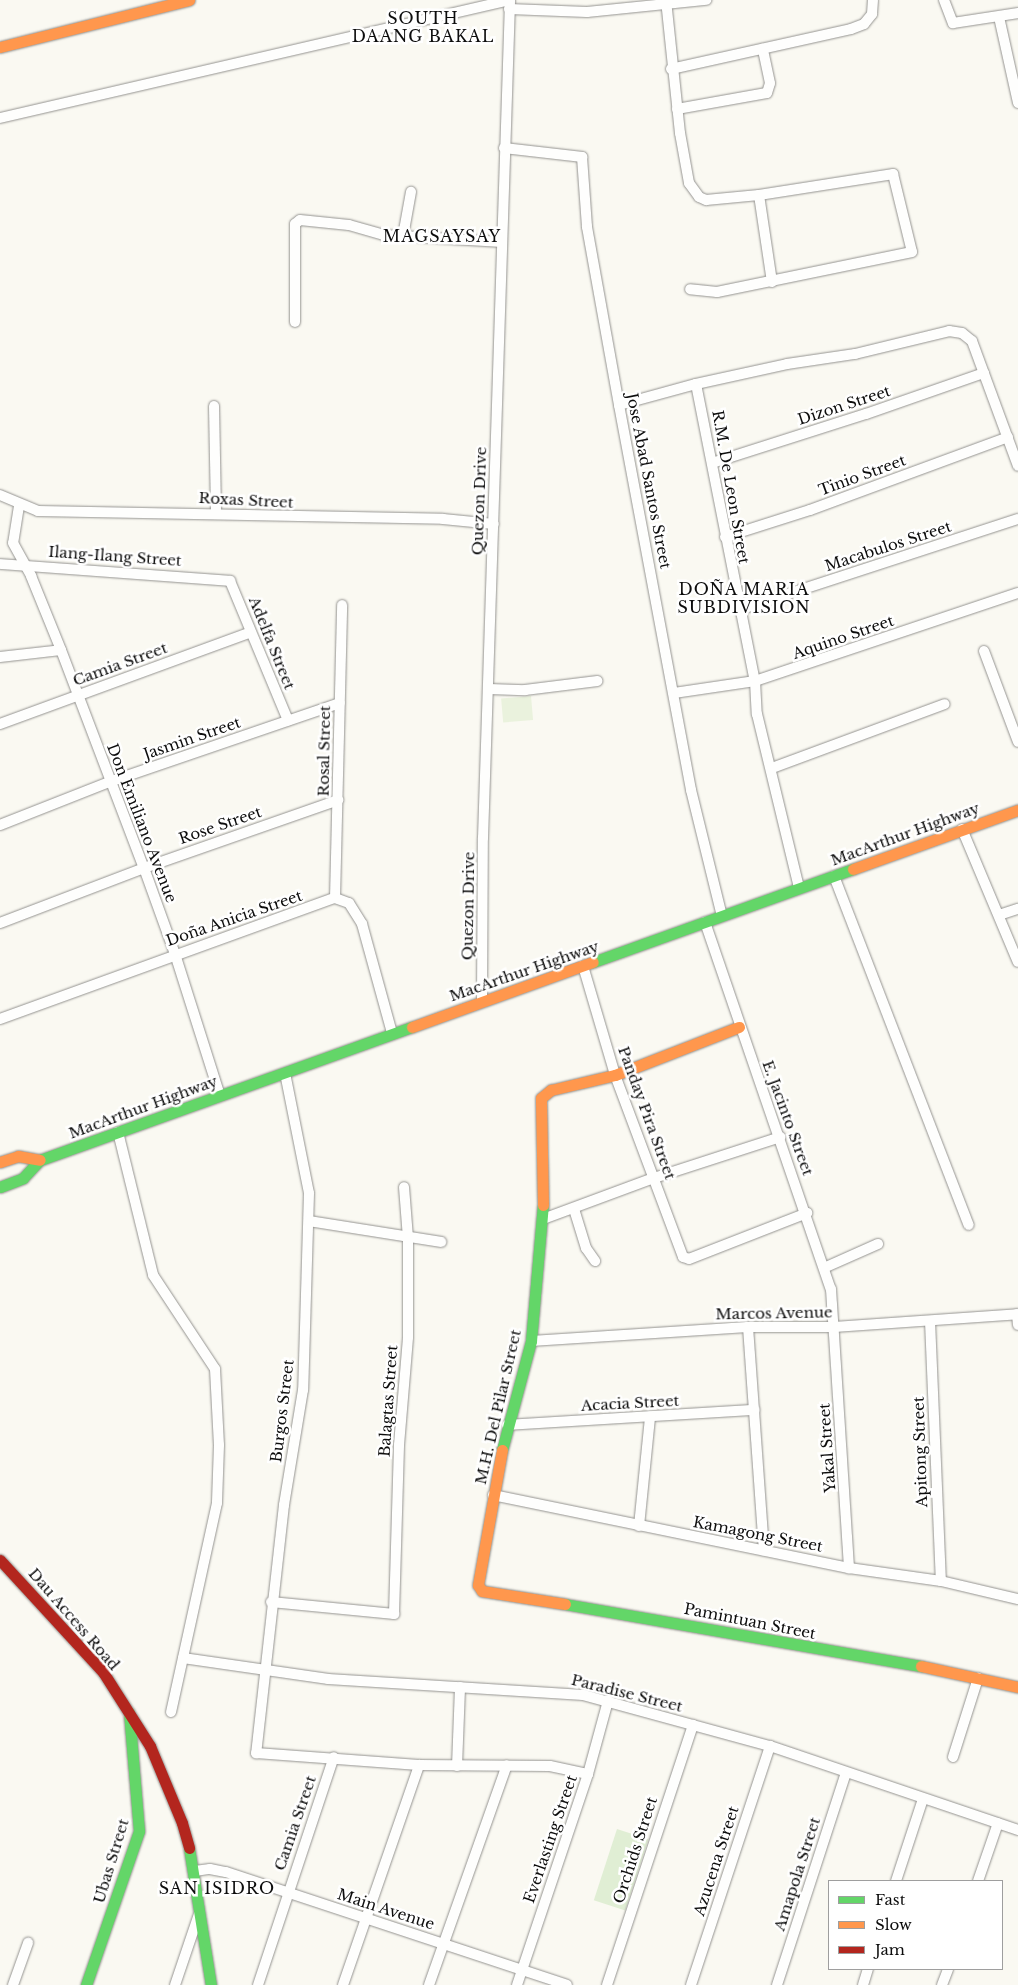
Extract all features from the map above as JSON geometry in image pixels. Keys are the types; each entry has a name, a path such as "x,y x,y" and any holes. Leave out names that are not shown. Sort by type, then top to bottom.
{"main road":[{"path":"0,47 189,0"},
{"name":"MacArthur Highway","path":"0,1187 23,1178 40,1160 1018,810"},
{"path":"616,1075 739,1027"},
{"name":"M.H. Del Pilar Street","path":"478,1584 493,1495 508,1425 532,1341 543,1220 541,1098 551,1090 616,1075"},
{"name":"MacArthur Highway","path":"0,1162 18,1156 40,1160"},
{"name":"Dau Access Road","path":"0,1560 79,1643 129,1712 165,1778 195,1872 202,1906 211,1985"},
{"name":"Pamintuan Street","path":"478,1584 482,1591 654,1617 1018,1687"},
{"name":"Ubas Street","path":"86,1985 139,1831 129,1712"}],"street":[{"path":"0,118 509,3 587,12 706,0"},
{"path":"672,69 763,50 864,24 872,14 872,0"},
{"path":"944,0 953,23 1018,13"},
{"name":"Quezon Drive","path":"482,1002 509,3"},
{"path":"666,3 677,109 689,183 699,197 706,200 760,195 894,174 912,252 717,292 690,289"},
{"path":"999,17 1018,103"},
{"path":"677,109 767,93 770,83 763,50"},
{"name":"Jose Abad Santos Street","path":"504,148 578,154 582,157 587,227 619,405 691,790 722,916"},
{"path":"404,236 411,192"},
{"path":"760,195 772,282"},
{"path":"295,322 296,224 311,220 350,225 384,235 502,242"},
{"path":"619,405 696,384 787,364 854,354 948,330 962,333 972,341 1018,466"},
{"name":"Dizon Street","path":"712,463 866,414 984,373"},
{"name":"R.M. De Leon Street","path":"696,384 712,463 724,538 755,682 757,714 772,768 800,888"},
{"path":"214,406 216,512"},
{"name":"Tinio Street","path":"724,538 810,510 1008,437"},
{"name":"Roxas Street","path":"0,496 19,506 38,511 216,512 257,516 443,519 494,524"},
{"name":"Don Emiliano Avenue","path":"19,506 13,543 25,564 61,650 109,782 144,868 175,954 220,1096"},
{"name":"Macabulos Street","path":"739,610 1018,519"},
{"name":"Ilang-Ilang Street","path":"0,564 25,564 227,580"},
{"name":"Adelfa Street","path":"227,580 230,581 288,720"},
{"name":"Aquino Street","path":"674,693 755,682 1018,593"},
{"name":"Rosal Street","path":"335,898 342,605"},
{"name":"Camia Street","path":"0,724 250,632"},
{"path":"0,657 61,650"},
{"path":"984,651 1018,742"},
{"path":"489,689 525,690 597,681"},
{"name":"Jasmin Street","path":"0,825 109,782 340,703"},
{"path":"772,768 945,704"},
{"name":"Rose Street","path":"0,924 144,868 338,800"},
{"path":"962,829 1018,962"},
{"path":"834,876 969,1224"},
{"path":"335,898 349,903 362,924 392,1033"},
{"name":"Doña Anicia Street","path":"0,1019 175,954 335,898"},
{"path":"999,915 1018,908"},
{"name":"E. Jacinto Street","path":"705,922 739,1027 826,1267 832,1289 834,1327"},
{"name":"Panday Pira Street","path":"584,966 616,1075 683,1257 694,1257 807,1213"},
{"name":"Burgos Street","path":"285,1073 309,1193 303,1390 271,1602 266,1670 256,1753 334,1757"},
{"path":"118,1132 153,1275 215,1370 219,1445 217,1503 171,1712"},
{"path":"543,1220 654,1178 780,1137"},
{"name":"Balagtas Street","path":"271,1602 392,1616 399,1445 408,1337 408,1238 404,1188"},
{"path":"574,1209 586,1248 595,1261"},
{"path":"309,1221 441,1242"},
{"path":"826,1267 878,1244"},
{"path":"1018,1314 1018,1325"},
{"name":"Marcos Avenue","path":"532,1341 748,1328 834,1327 1018,1314"},
{"name":"Apitong Street","path":"930,1321 941,1581"},
{"name":"Yakal Street","path":"834,1327 850,1568"},
{"path":"748,1328 764,1550"},
{"name":"Acacia Street","path":"508,1425 754,1410"},
{"path":"639,1526 650,1417"},
{"name":"Kamagong Street","path":"493,1495 850,1568 941,1581 1018,1599"},
{"name":"Paradise Street","path":"183,1658 328,1679 559,1692 608,1701 770,1746 846,1774 1018,1830"},
{"path":"953,1757 978,1678"},
{"path":"457,1766 460,1687"},
{"name":"Everlasting Street","path":"517,1985 588,1774 608,1701"},
{"name":"Orchids Street","path":"606,1985 693,1726"},
{"name":"Azucena Street","path":"691,1985 770,1746"},
{"path":"334,1757 420,1765 550,1766 588,1774"},
{"name":"Camia Street","path":"258,1985 287,1893 334,1757"},
{"path":"343,1985 420,1765"},
{"path":"430,1985 443,1943 507,1765"},
{"name":"Amapola Street","path":"777,1985 846,1774"},
{"path":"896,1880 922,1799"},
{"path":"978,1880 998,1823"},
{"name":"Main Avenue","path":"195,1872 226,1872 365,1919 522,1968 567,1985"},
{"path":"175,1985 202,1906"},
{"path":"12,1985 28,1943"},
{"path":"863,1985 868,1970"},
{"path":"942,1985 948,1970"}],"green space":[{"path":"531,696 533,720 503,723 501,699"},
{"path":"617,1829 648,1839 625,1911 594,1900"}],"traffic: fast":[{"path":"593,962 853,869"},
{"path":"0,1187 23,1178 40,1160 412,1027"},
{"path":"502,1450 531,1341 543,1205"},
{"path":"565,1604 921,1666"},
{"path":"86,1985 139,1831 129,1712"},
{"path":"189,1848 211,1985"}],"traffic: slow":[{"path":"0,47 189,0"},
{"path":"853,869 1018,810"},
{"path":"412,1027 593,962"},
{"path":"543,1205 541,1098 551,1090 615,1075 739,1027"},
{"path":"0,1162 18,1156 40,1160"},
{"path":"502,1450 478,1585 482,1591 565,1604"},
{"path":"921,1666 1018,1687"}],"traffic: jam":[{"path":"0,1560 103,1672 150,1746 182,1823 189,1848"}],"district":[{"name":"SOUTH DAANG BAKAL","path":"423,27"},
{"name":"MAGSAYSAY","path":"442,236"},
{"name":"DOÑA MARIA SUBDIVISION","path":"744,598"},
{"name":"SAN ISIDRO","path":"217,1888"}]}
